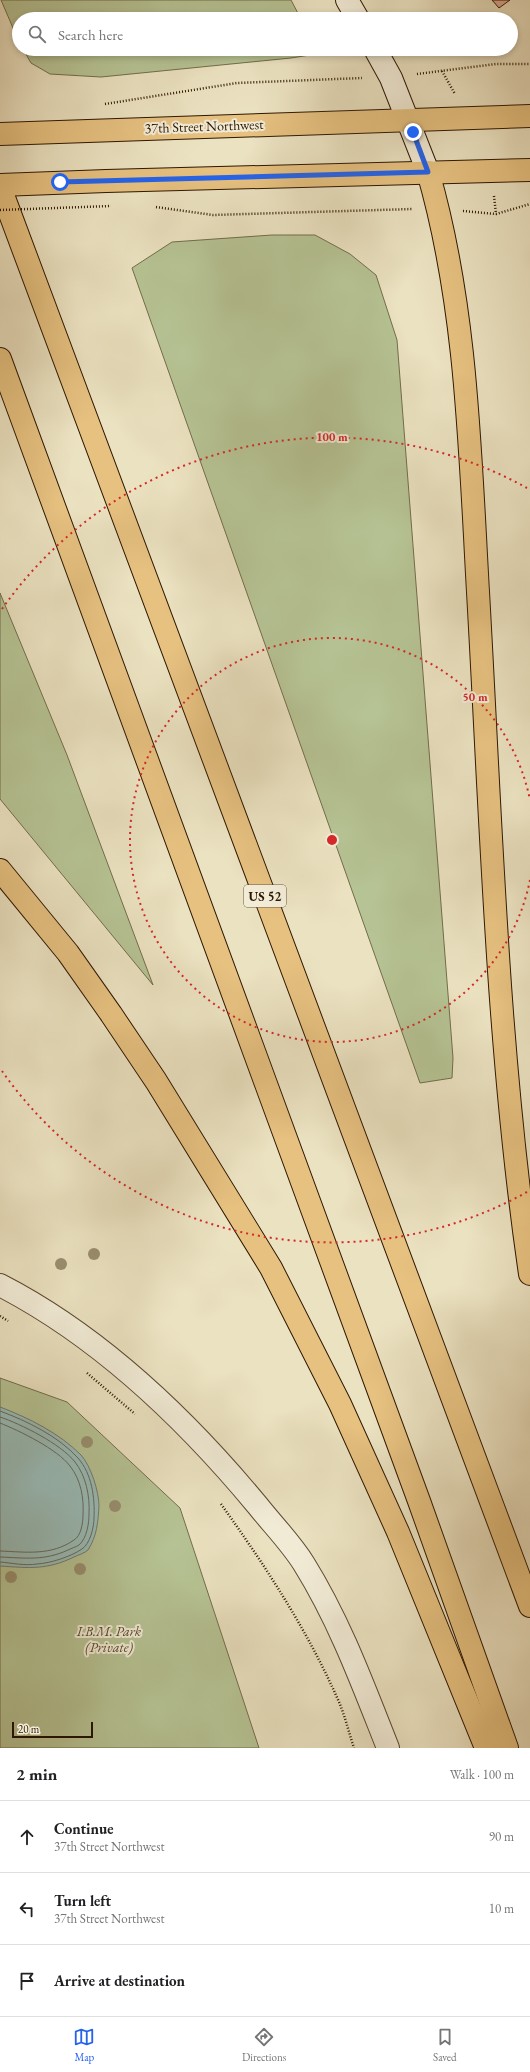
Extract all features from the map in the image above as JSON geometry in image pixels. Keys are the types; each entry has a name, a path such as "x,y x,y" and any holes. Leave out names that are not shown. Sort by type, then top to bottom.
{"main road":[{"name":"37th Street Northwest","path":"0,134 530,116"},
{"path":"0,186 106,181 530,170"},
{"path":"428,172 438,209 458,331 467,414 498,967 517,1178 530,1274"},
{"name":"US 52","path":"0,186 530,1606"},
{"path":"0,359 419,1501 507,1748"},
{"path":"0,870 68,954 112,1014 156,1081 271,1268 340,1404 395,1525 486,1748"}],"street":[{"path":"347,0 354,12"},
{"path":"380,56 392,78 428,172"},
{"path":"0,1285 48,1312 88,1340 131,1375 203,1443 249,1495 304,1563 326,1601 350,1653 388,1748"}],"path":[{"path":"98,105 237,83 338,78 392,78 496,64 530,64"},
{"path":"150,206 213,215 438,209 496,214 530,204"},
{"path":"0,210 119,206"},
{"path":"0,1316 14,1324"},
{"path":"84,1371 140,1420"},
{"path":"218,1500 263,1563 307,1635 339,1703 354,1748"}],"green space":[{"path":"1,0 291,0 297,12 12,12 12,26"},
{"path":"27,56 304,56 101,77 50,74 31,63"},
{"path":"272,235 315,235 350,254 376,275 397,340 453,1058 452,1078 420,1083 132,268 172,242"},
{"path":"0,593 67,755 153,985 0,799"},
{"name":"I.B.M. Park (Private)","path":"0,1378 67,1402 180,1508 259,1748 0,1748"}],"water":[{"path":"0,1407 33,1421 53,1433 72,1447 85,1460 94,1479 98,1494 99,1506 95,1534 91,1545 85,1552 47,1566 0,1566"}],"building":[{"path":"492,0 510,0 499,8"}],"route":[{"path":"60,182 428,172 413,132"}]}
